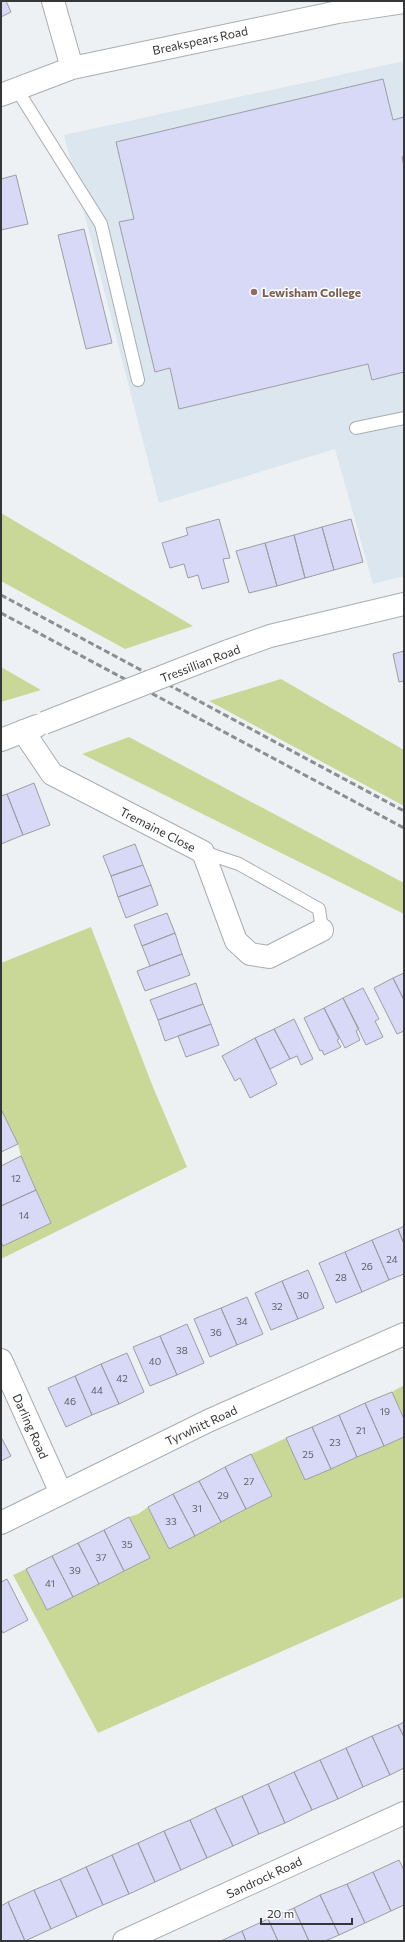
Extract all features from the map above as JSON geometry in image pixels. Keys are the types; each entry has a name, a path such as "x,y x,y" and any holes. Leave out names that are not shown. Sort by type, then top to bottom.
{"street":[{"path":"53,1 72,68"},
{"name":"Breakspears Road","path":"9,92 72,68 338,12 404,2"},
{"name":"Tressillian Road","path":"1,740 270,636 404,604"},
{"name":"Tremaine Close","path":"23,731 52,774 203,852 236,940 250,954 269,957 322,930"},
{"name":"Tyrwhitt Road","path":"1,1523 208,1421 404,1334"},
{"name":"Darling Road","path":"1,1360 61,1493"},
{"name":"Sandrock Road","path":"124,1941 404,1813"}],"lane":[{"path":"9,92 101,224 138,380"},
{"path":"356,428 404,418"},
{"path":"203,852 239,864 319,909 322,930"}],"shaded area":[{"name":"Lewisham College","path":"404,61 404,576 373,584 335,449 159,503 64,135"}],"green space":[{"path":"1,513 193,626 125,649 1,581"},
{"path":"1,667 41,690 1,702"},
{"path":"281,679 404,750 404,806 209,701"},
{"path":"129,737 404,883 404,914 82,754"},
{"path":"91,927 153,1087 187,1167 1,1259 1,1242 3,1246 51,1223 21,1156 18,1144 1,1111 1,963"},
{"path":"404,1385 404,1419 392,1392"},
{"path":"404,1437 404,1597 98,1733 13,1575 26,1569 47,1610 150,1558 129,1517 138,1514 148,1507 169,1549 272,1496 251,1454 286,1438 305,1480"}],"building":[{"path":"1,1 6,1 11,12 1,17"},
{"name":"Lewisham College","path":"383,79 393,120 404,117 404,156 402,157 404,166 404,372 372,380 368,364 179,409 170,368 155,372 119,222 134,219 116,142"},
{"path":"16,175 28,224 1,230 1,179"},
{"path":"84,229 112,343 86,349 58,235"},
{"path":"219,519 230,558 223,559 229,582 202,589 198,575 188,578 184,564 170,568 162,543 188,535 186,528"},
{"path":"351,519 363,562 334,570 322,527"},
{"path":"322,527 334,570 305,578 294,535"},
{"path":"294,535 305,578 277,586 265,543"},
{"path":"265,543 277,586 249,593 236,551"},
{"path":"404,651 404,681 399,682 393,654"},
{"path":"34,783 50,825 23,835 7,794"},
{"path":"7,794 23,835 1,844 1,796"},
{"path":"135,844 143,865 111,876 103,856"},
{"path":"143,865 151,885 118,897 111,876"},
{"path":"151,885 158,905 126,918 118,897"},
{"path":"167,913 175,933 142,946 134,925"},
{"path":"175,933 182,954 150,966 142,946"},
{"path":"182,954 190,975 145,991 137,971"},
{"path":"404,973 404,1000 393,978"},
{"path":"393,978 404,1000 404,1031 397,1034 374,988"},
{"path":"196,983 203,1004 158,1020 150,1000"},
{"path":"363,988 379,1019 375,1021 383,1037 366,1045 343,998"},
{"path":"343,998 359,1029 356,1031 360,1040 345,1048 324,1008"},
{"path":"203,1004 211,1024 165,1041 158,1020"},
{"path":"324,1008 339,1039 337,1040 341,1047 324,1055 322,1050 320,1051 304,1018"},
{"path":"294,1019 313,1059 301,1065 297,1056 290,1059 274,1029"},
{"path":"211,1024 219,1045 186,1057 178,1036"},
{"path":"274,1029 290,1059 270,1069 255,1038"},
{"path":"255,1038 277,1084 250,1098 240,1078 235,1081 222,1056"},
{"path":"2,1111 18,1144 1,1152 1,1112"},
{"path":"21,1156 36,1190 1,1206 1,1166"},
{"path":"36,1190 51,1223 3,1246 1,1242 1,1206"},
{"path":"404,1226 404,1244 398,1229"},
{"path":"398,1229 404,1244 404,1274 389,1280 372,1240"},
{"path":"372,1240 389,1280 362,1292 345,1252"},
{"path":"345,1252 362,1292 336,1303 319,1263"},
{"path":"308,1270 324,1308 298,1319 282,1281"},
{"path":"282,1281 298,1319 271,1330 255,1293"},
{"path":"247,1297 263,1334 237,1345 221,1308"},
{"path":"221,1308 237,1345 210,1357 194,1319"},
{"path":"187,1324 204,1363 177,1375 160,1336"},
{"path":"160,1336 177,1375 150,1386 133,1347"},
{"path":"127,1353 144,1392 119,1404 101,1364"},
{"path":"101,1364 119,1404 92,1415 75,1376"},
{"path":"75,1376 92,1415 66,1427 48,1388"},
{"path":"392,1392 404,1419 404,1437 384,1446 365,1403"},
{"path":"365,1403 384,1446 357,1457 339,1415"},
{"path":"339,1415 357,1457 331,1469 312,1427"},
{"path":"312,1427 331,1469 305,1480 286,1438"},
{"path":"1,1437 11,1456 1,1461"},
{"path":"251,1454 272,1496 246,1509 225,1467"},
{"path":"225,1467 246,1509 221,1522 199,1481"},
{"path":"199,1481 221,1522 195,1536 173,1494"},
{"path":"173,1494 195,1536 169,1549 148,1507"},
{"path":"129,1517 150,1558 124,1571 104,1530"},
{"path":"104,1530 124,1571 99,1584 78,1543"},
{"path":"78,1543 99,1584 73,1597 52,1556"},
{"path":"52,1556 73,1597 47,1610 26,1569"},
{"path":"7,1579 28,1620 3,1633 1,1629 1,1582"},
{"path":"404,1722 404,1737 398,1725"},
{"path":"398,1725 404,1737 404,1768 390,1775 372,1736"},
{"path":"372,1736 390,1775 363,1787 346,1748"},
{"path":"346,1748 363,1787 338,1799 320,1760"},
{"path":"320,1760 338,1799 312,1810 294,1772"},
{"path":"294,1772 312,1810 285,1823 268,1784"},
{"path":"268,1784 285,1823 259,1834 242,1796"},
{"path":"242,1796 259,1834 233,1846 215,1808"},
{"path":"215,1808 233,1846 207,1858 190,1820"},
{"path":"190,1820 207,1858 181,1870 164,1831"},
{"path":"164,1831 181,1870 155,1882 138,1843"},
{"path":"138,1843 155,1882 129,1894 112,1855"},
{"path":"112,1855 129,1894 103,1905 86,1867"},
{"path":"399,1860 404,1870 404,1905 391,1911 373,1872"},
{"path":"86,1867 103,1905 77,1917 60,1879"},
{"path":"373,1872 391,1911 365,1923 347,1884"},
{"path":"60,1879 77,1917 51,1929 34,1890"},
{"path":"347,1884 365,1923 339,1935 320,1895"},
{"path":"34,1890 51,1929 25,1941 8,1902"},
{"path":"320,1895 339,1935 325,1941 309,1941 294,1908"},
{"path":"8,1902 25,1941 1,1941 1,1906"},
{"path":"294,1908 309,1941 278,1941 268,1919"},
{"path":"268,1919 278,1941 246,1941 242,1931"},
{"path":"242,1931 246,1941 221,1941"}],"railway":[{"path":"1,595 404,811"},
{"path":"1,613 404,828"}],"place":[{"name":"Lewisham College","path":"254,292"}]}
